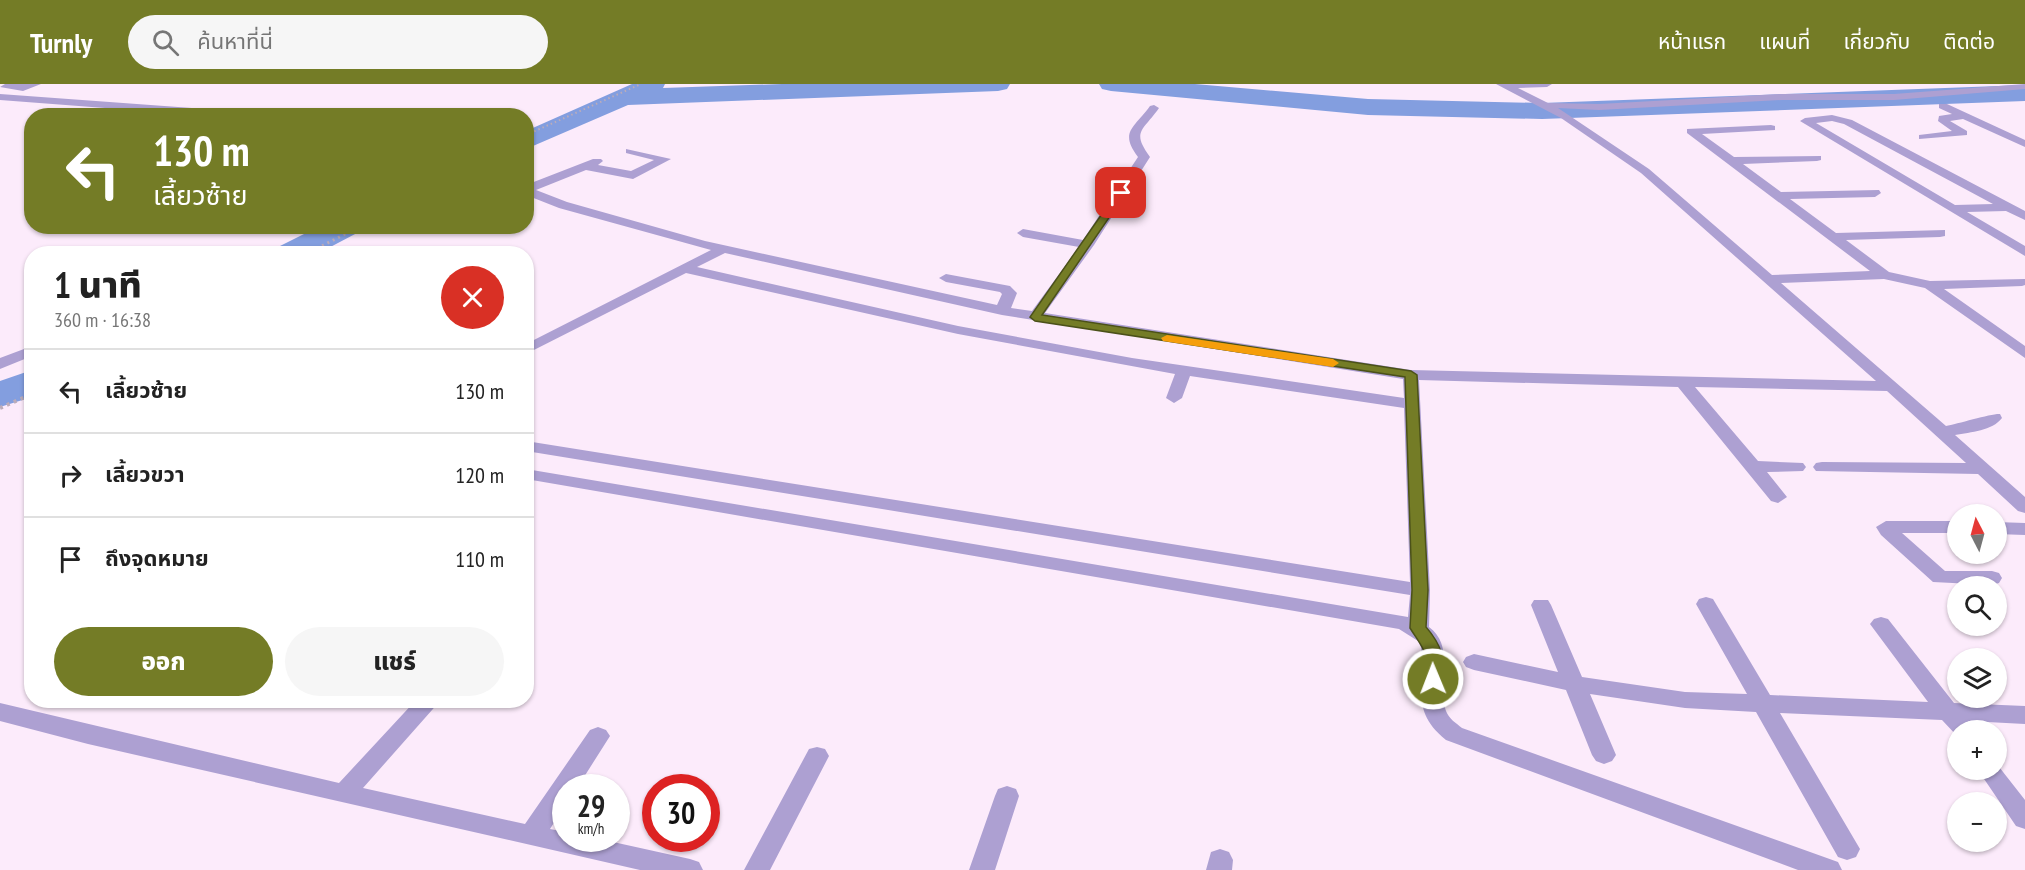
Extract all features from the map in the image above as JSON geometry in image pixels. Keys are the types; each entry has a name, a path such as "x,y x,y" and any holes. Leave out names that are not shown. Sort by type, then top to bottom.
{"street":[{"path":"0,87 14,89 36,84"},
{"path":"1504,85 1546,84"},
{"path":"1504,85 1565,116 1645,171 1891,386 2025,507"},
{"path":"1540,102 1561,107 1782,97 1894,97 2025,86"},
{"path":"0,97 161,108"},
{"path":"1943,106 2025,144"},
{"path":"1035,317 1087,245 1144,158 1133,143 1133,136 1154,108"},
{"path":"1923,137 1963,133 1943,121 1943,118 1965,116"},
{"path":"2025,216 1844,120 1832,118 1805,121 2025,252"},
{"path":"1771,128 1691,131 1884,275"},
{"path":"630,151 679,162"},
{"path":"1731,160 1817,158"},
{"path":"586,166 633,175 665,159"},
{"path":"534,188 599,161"},
{"path":"1880,166 1929,165"},
{"path":"1902,180 1953,178"},
{"path":"1779,196 1875,193"},
{"path":"534,194 617,221 724,248 1002,311 1411,375 1460,378 1891,386"},
{"path":"1952,209 2008,207"},
{"path":"1023,233 1087,245"},
{"path":"1834,237 1940,233"},
{"path":"2008,242 2025,241"},
{"path":"534,346 724,248"},
{"path":"685,269 935,325 1184,371 1412,404"},
{"path":"1768,279 1884,275 1930,285 2022,282"},
{"path":"946,278 1005,289 1010,293 1002,311"},
{"path":"1930,285 2018,343 2025,353"},
{"path":"935,325 962,302"},
{"path":"0,364 24,354"},
{"path":"1174,398 1184,371"},
{"path":"1411,375 1420,590 1418,628"},
{"path":"1682,382 1778,497"},
{"path":"1942,432 1980,425 1994,418"},
{"path":"534,447 1420,590"},
{"path":"1753,466 1797,467"},
{"path":"1822,467 1983,469"},
{"path":"534,475 1385,619 1418,628 1431,643 1435,666 1430,692 1433,709 1439,722 1454,734 1829,870"},
{"path":"1947,527 1886,527 1940,577 1947,577"},
{"path":"2007,528 2025,529"},
{"path":"1706,604 1847,849"},
{"path":"1541,605 1604,754"},
{"path":"1881,624 1955,720"},
{"path":"1474,662 1575,684 1662,697 2025,715"},
{"path":"345,792 423,708"},
{"path":"0,712 88,735 690,870"},
{"path":"531,836 598,736"},
{"path":"757,870 817,756"},
{"path":"1997,780 2025,819"},
{"path":"982,870 1007,796"}],"path":[{"path":"534,131 641,84"},
{"path":"322,246 345,234"},
{"path":"0,408 24,398"}],"waterway":[{"path":"534,137 653,84"},
{"path":"627,97 998,84"},
{"path":"1111,84 1368,107 1542,111 2025,93"},
{"path":"306,246 330,234"},
{"path":"0,395 24,385"}],"slow traffic":[{"path":"1167,338 1333,363"}],"route":[{"path":"1121,193 1035,317 1411,375 1420,590 1418,628 1431,643 1435,666 1433,679"}]}
